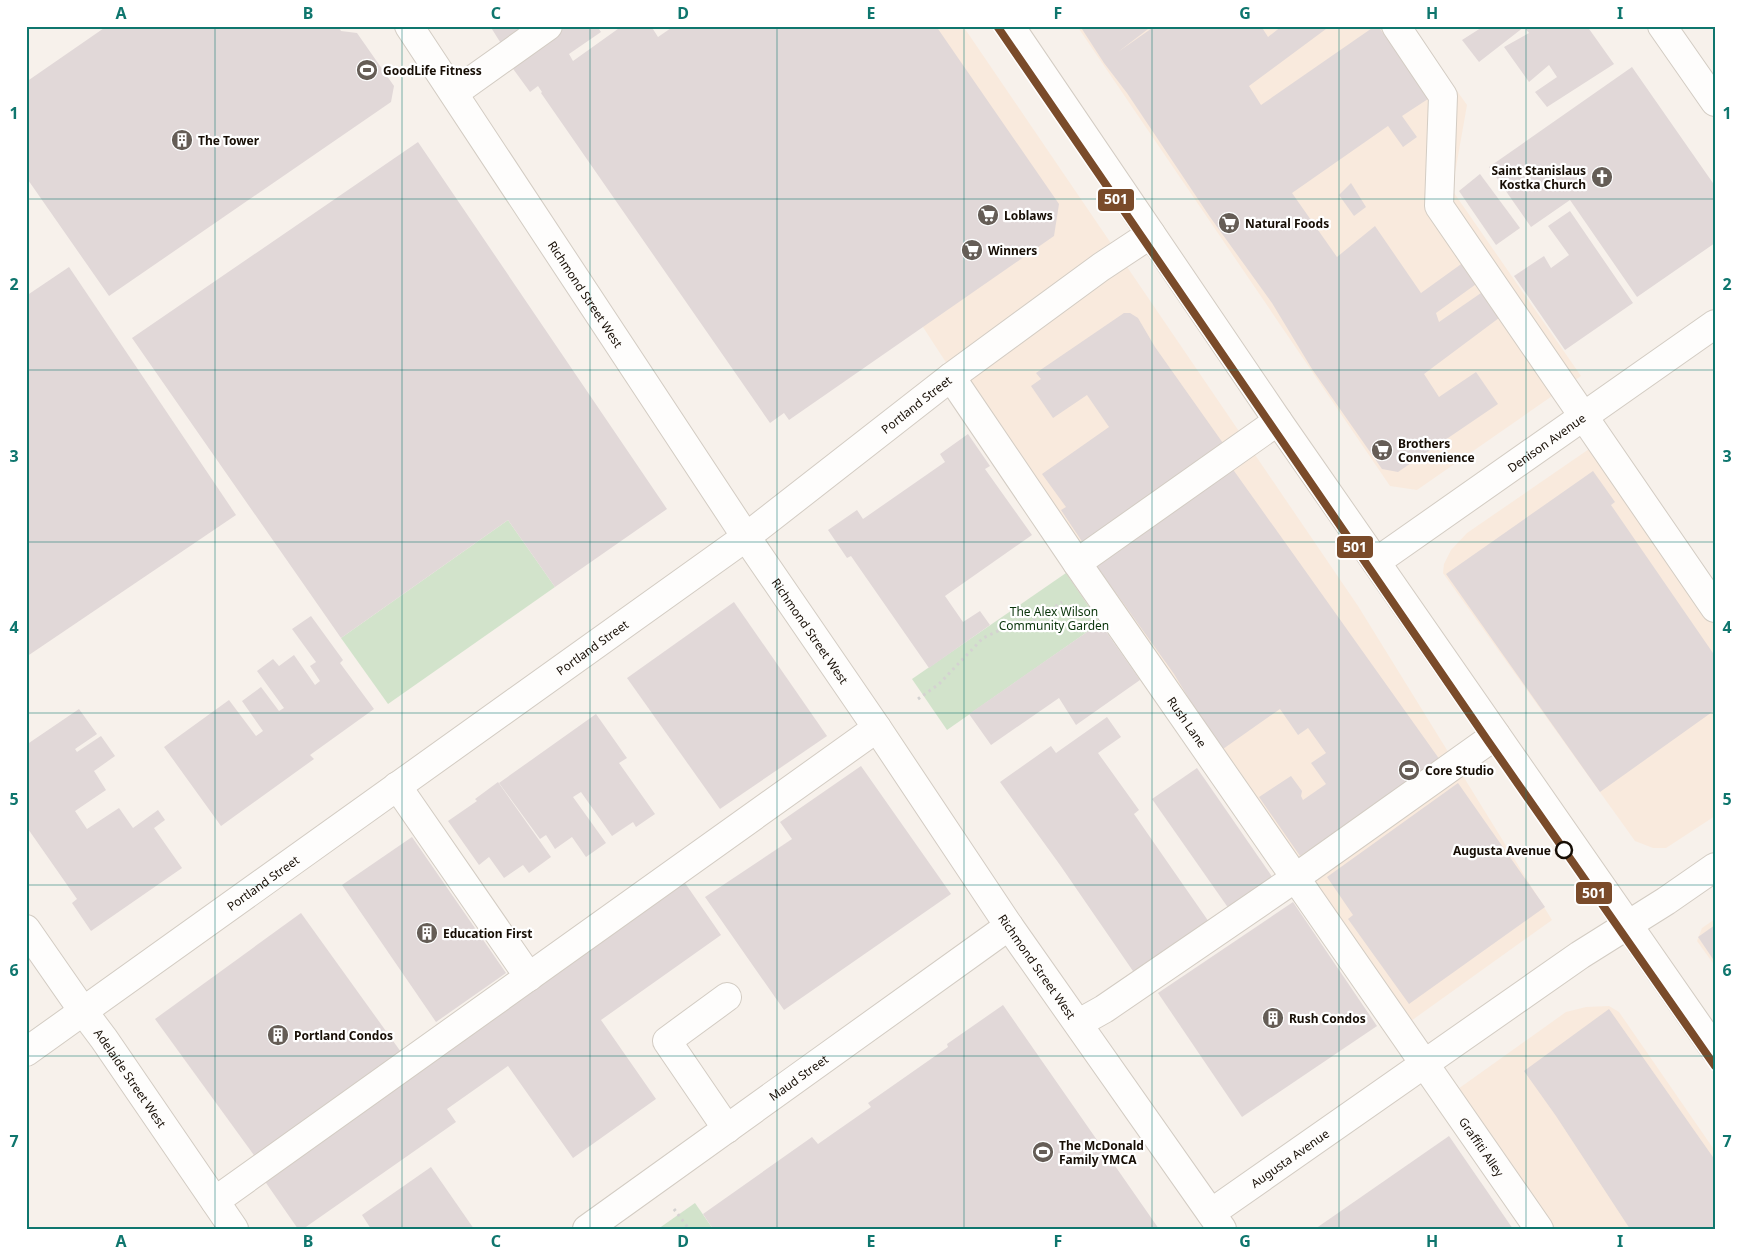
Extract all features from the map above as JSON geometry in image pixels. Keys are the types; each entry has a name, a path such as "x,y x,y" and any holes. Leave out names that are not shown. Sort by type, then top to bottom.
{"main road":[{"name":"Richmond Street West","path":"409,26 746,537 1010,926 1217,1221"},
{"path":"454,93 548,26"},
{"path":"1010,26 1278,421 1715,1050"},
{"path":"1396,26 1443,96 1439,206 1715,608"},
{"path":"1662,26 1715,102"},
{"name":"Portland Street","path":"26,1052 746,537 951,377 1101,267 1151,234"},
{"name":"Denison Avenue","path":"1376,562 1715,324"},
{"name":"Rush Lane","path":"951,377 1082,570 1424,1064"},
{"path":"1082,570 1278,421"},
{"path":"215,1201 877,728"},
{"path":"1079,1023 1104,1009 1295,878 1496,735"},
{"path":"397,786 529,977"},
{"name":"Augusta Avenue","path":"1217,1221 1424,1064 1580,955 1666,901 1715,867"},
{"name":"Maud Street","path":"587,1229 1010,926"},
{"name":"Adelaide Street West","path":"26,929 104,1038 234,1229"},
{"path":"727,997 667,1041 727,1129"},
{"name":"Graffiti Alley","path":"1424,1064 1539,1229"}],"path":[{"path":"918,699 939,684 983,638 1002,629 1022,624 1041,616 1068,598 1082,570"},
{"path":"674,1209 689,1229"}],"shaded area":[{"path":"727,26 963,26 1358,606 1552,920 1390,1036 1292,894"},
{"path":"1077,26 1411,26 1467,105 1452,190 1581,376 1417,490 1390,486"},
{"path":"1608,436 1715,592 1715,816 1666,848 1653,848 1635,841 1443,573 1444,564 1451,550 1467,533"},
{"path":"1715,919 1715,966 1697,941 1702,928"},
{"path":"1609,1006 1619,1012 1715,1151 1715,1229 1545,1229 1451,1094 1566,1012 1586,1007"}],"green space":[{"path":"508,520 555,587 388,704 341,638"},
{"name":"The Alex Wilson Community Garden","path":"1066,573 1100,623 947,730 912,679"},
{"path":"695,1203 713,1229 658,1229"}],"building":[{"name":"The Tower","path":"107,26 338,26 341,31 357,33 394,86 391,102 109,296 26,177 26,82"},
{"path":"490,26 529,26 502,45"},
{"path":"567,26 597,26 601,32 569,54 573,61 622,26 651,26 658,37 674,26 714,26 716,29 721,26 936,26 1059,204 1054,236 789,420 784,413 770,423 538,86 530,92 511,66"},
{"path":"1080,26 1152,26 1118,52 1155,26 1261,26 1268,37 1282,26 1330,26 1249,86 1261,105 1375,26 1378,26 1428,99 1402,116 1417,137 1403,147 1388,126 1292,193 1337,257 1375,226 1421,293 1464,262 1479,282 1436,313 1439,322 1481,293 1499,318 1424,374 1439,397 1476,372 1498,404 1398,472 1382,469 1312,369 1272,303 1210,217"},
{"path":"1484,26 1587,26 1614,64 1547,107 1535,92 1557,77 1549,65 1529,82 1504,47 1529,33 1524,27 1479,62 1462,40"},
{"name":"Saint Stanislaus Kostka Church","path":"1632,67 1715,186 1715,243 1637,297 1570,200 1531,227 1489,167"},
{"path":"418,142 667,509 555,587 508,520 341,638 132,338"},
{"path":"1480,174 1520,228 1496,245 1459,191"},
{"path":"1351,183 1366,207 1354,216 1339,195"},
{"path":"1570,211 1633,303 1565,350 1514,276 1544,256 1551,268 1569,255 1548,226"},
{"path":"69,267 236,515 26,657 26,296"},
{"path":"1124,313 1130,313 1138,318 1155,347 1225,446 1085,546 1061,510 1066,507 1042,474 1109,427 1087,395 1053,418 1031,386 1041,379 1036,373"},
{"path":"968,434 990,466 985,469 1032,535 945,596 963,622 980,611 990,625 929,668 851,556 847,558 828,530 857,510 863,519 945,462 940,454"},
{"path":"1232,468 1440,760 1300,856 1259,797 1291,776 1302,791 1301,796 1303,800 1326,784 1311,763 1326,753 1308,728 1298,735 1280,709 1223,749 1197,712 1174,674 1096,565"},
{"path":"1593,471 1615,502 1611,505 1715,656 1715,710 1600,792 1446,574"},
{"path":"734,602 827,736 720,809 627,678"},
{"path":"311,616 343,660 340,663 374,709 310,755 314,759 221,826 164,747 229,700 256,736 263,731 242,701 261,687 279,711 284,708 257,671 273,659 279,666 294,655 315,685 320,681 310,666 316,662 292,629"},
{"path":"1100,623 1140,680 1076,725 1059,698 991,745 969,714"},
{"path":"79,709 97,734 75,749 77,752 101,736 115,756 94,771 106,790 75,811 87,829 119,808 133,828 158,810 165,820 154,828 182,868 91,931 72,903 77,899 26,826 26,745"},
{"path":"596,714 627,758 619,763 655,814 636,827 633,822 612,836 581,792 573,797 606,843 586,857 572,837 555,849 546,835 540,839 499,783"},
{"path":"1107,717 1121,737 1098,753 1139,810 1134,814 1209,922 1135,974 1000,782 1051,746 1056,753"},
{"path":"861,766 951,894 784,1010 705,897 792,839 780,822"},
{"path":"1197,768 1273,878 1229,909 1152,799"},
{"path":"498,782 551,857 529,873 523,865 504,878 489,857 479,865 448,821 477,801 475,799"},
{"path":"1458,783 1545,907 1409,1004 1348,919 1353,915 1327,877"},
{"name":"Education First","path":"412,837 506,973 436,1022 342,885"},
{"path":"685,883 721,935 601,1020 656,1099 573,1158 508,1066 447,1109 456,1122 303,1229 298,1229 264,1180"},
{"name":"Rush Condos","path":"1293,902 1377,1026 1242,1117 1158,993"},
{"name":"Portland Condos","path":"301,913 401,1052 256,1158 155,1019"},
{"path":"1715,925 1715,962 1698,937"},
{"path":"1003,1005 1159,1229 713,1229 703,1214 812,1137 818,1144 871,1107 868,1103 948,1047 947,1044"},
{"path":"1609,1009 1715,1160 1715,1229 1630,1229 1556,1116 1524,1071"},
{"path":"1449,1136 1513,1229 1315,1229"},
{"path":"431,1167 474,1229 371,1229 362,1215"}],"transit line":[{"name":"501","path":"997,26 1488,741 1715,1066"}],"place":[{"name":"GoodLife Fitness","path":"367,70"},
{"name":"The Tower","path":"182,140"},
{"name":"Saint Stanislaus Kostka Church","path":"1602,177"},
{"name":"Loblaws","path":"988,215"},
{"name":"Natural Foods","path":"1229,223"},
{"name":"Winners","path":"972,250"},
{"name":"Brothers Convenience","path":"1382,450"},
{"name":"Core Studio","path":"1409,770"},
{"name":"Augusta Avenue","path":"1564,850"},
{"name":"Education First","path":"427,933"},
{"name":"Rush Condos","path":"1273,1018"},
{"name":"Portland Condos","path":"278,1035"},
{"name":"The McDonald Family YMCA","path":"1043,1152"}]}
